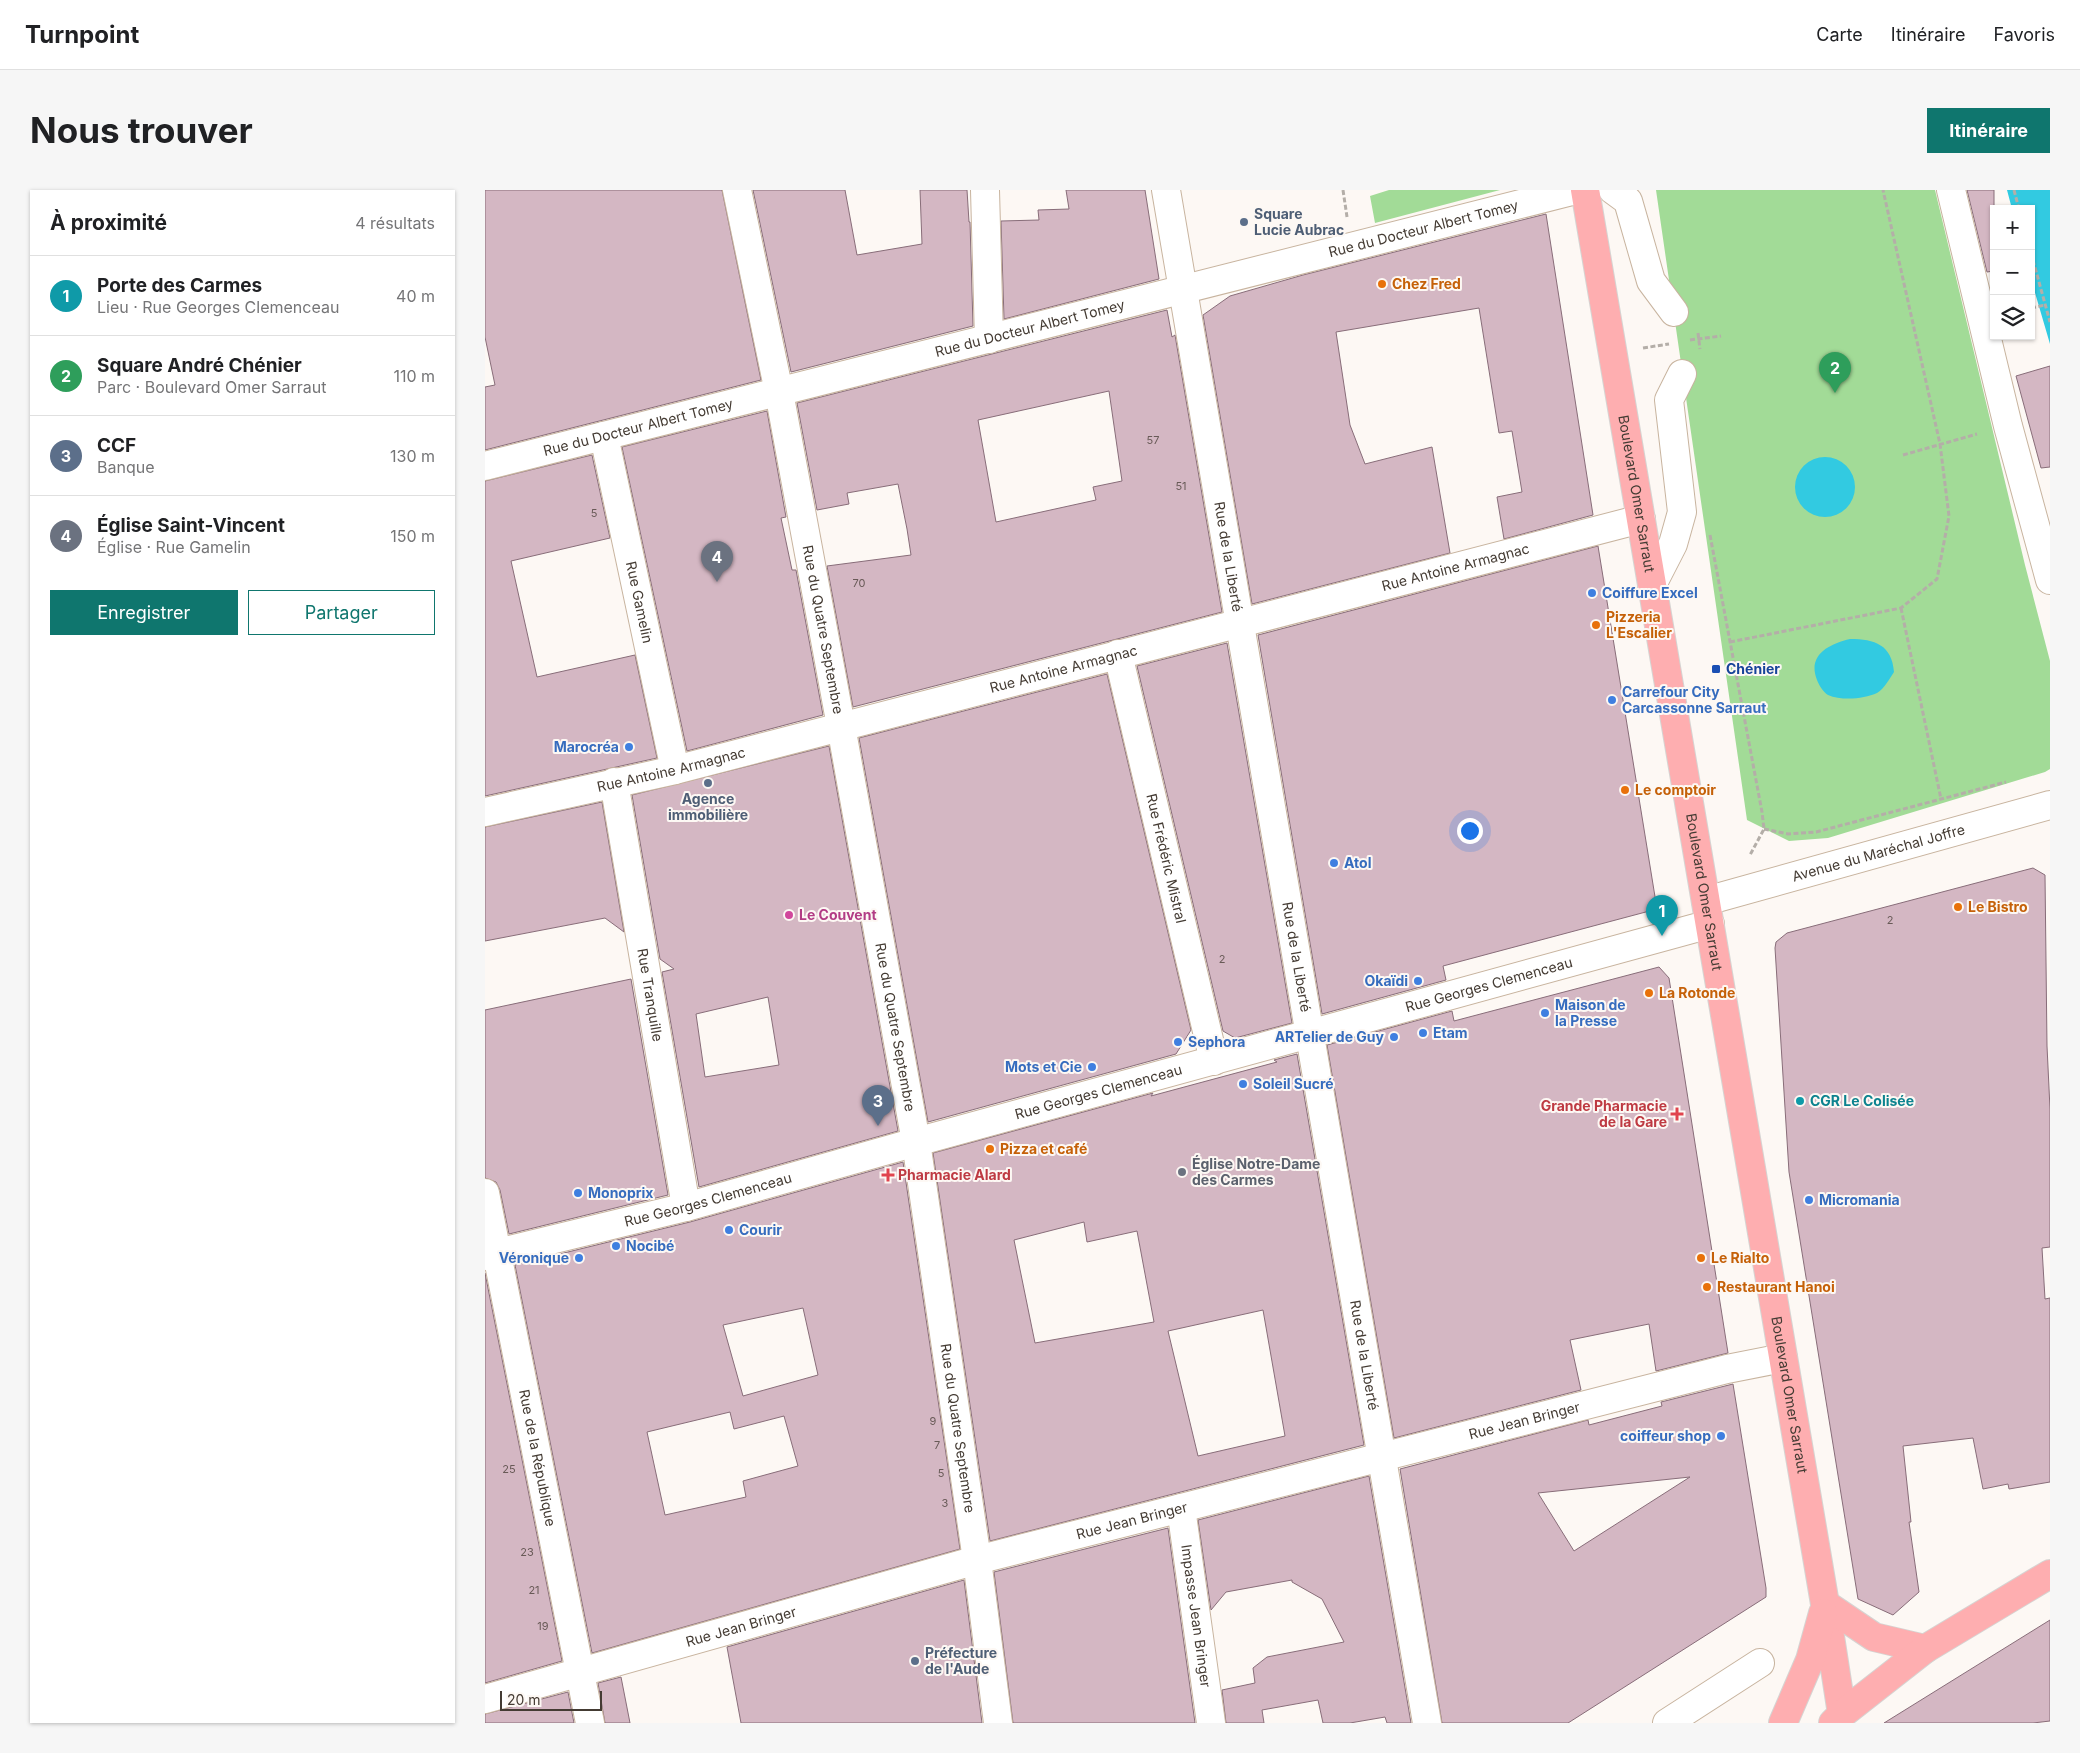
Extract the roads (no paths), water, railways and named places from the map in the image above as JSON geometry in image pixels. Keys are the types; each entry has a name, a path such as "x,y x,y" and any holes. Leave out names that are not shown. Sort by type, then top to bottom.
{"main road":[{"name":"Boulevard Omer Sarraut","path":"1585,190 1825,1604 1839,1720"},
{"path":"1839,1720 1925,1649 2050,1574"},
{"path":"1783,1723 1810,1660 1825,1604 1874,1637 1925,1649"}],"street":[{"name":"Rue du Quatre Septembre","path":"737,190 779,392 916,1142 977,1560 997,1723"},
{"path":"985,190 989,339"},
{"name":"Rue de la Liberté","path":"1166,190 1427,1723"},
{"name":"Rue du Docteur Albert Tomey","path":"485,466 1576,190"},
{"path":"1613,190 1628,201 1651,281 1674,312"},
{"path":"1951,190 2008,426 2050,580"},
{"path":"1653,586 1673,544 1682,512 1669,400 1682,374"},
{"name":"Rue Gamelin","path":"604,436 675,770"},
{"name":"Rue Antoine Armagnac","path":"485,812 675,770 1641,519"},
{"name":"Rue Frédéric Mistral","path":"1118,654 1214,1062"},
{"name":"Rue Tranquille","path":"614,782 686,1208"},
{"name":"Avenue du Maréchal Joffre","path":"1708,912 2050,805"},
{"name":"Rue Georges Clemenceau","path":"491,1255 686,1208 916,1142 1310,1035 1708,912"},
{"name":"Rue de la République","path":"485,1193 491,1255 580,1672 589,1723"},
{"name":"Rue Jean Bringer","path":"485,1699 580,1672 672,1656 977,1560 1727,1369 1783,1358"},
{"name":"Impasse Jean Bringer","path":"1181,1508 1211,1723"},
{"path":"1667,1723 1760,1663"}],"water":[{"path":"2007,190 2050,190 2050,344 2035,293 2035,205 2011,205"},
{"path":"1819,457 1831,457 1847,465 1853,475 1855,487 1853,499 1847,509 1831,517 1819,517 1803,509 1795,493 1795,481 1803,465"},
{"path":"1850,639 1874,642 1881,645 1890,655 1894,672 1877,693 1859,698 1846,699 1834,697 1828,695 1823,690 1817,680 1815,664 1822,652 1835,644"}],"place":[{"name":"Square Lucie Aubrac","path":"1244,222"},
{"name":"Chez Fred","path":"1382,284"},
{"name":"Square André Chénier","path":"1835,393"},
{"name":"Église Saint-Vincent","path":"717,582"},
{"name":"Coiffure Excel","path":"1592,593"},
{"name":"Pizzeria L'Escalier","path":"1596,625"},
{"name":"Chénier","path":"1716,669"},
{"name":"Carrefour City Carcassonne Sarraut","path":"1612,700"},
{"name":"Marocréa","path":"629,747"},
{"name":"Agence immobilière","path":"708,783"},
{"name":"Le comptoir","path":"1625,790"},
{"name":"Atol","path":"1334,863"},
{"name":"Le Bistro","path":"1958,907"},
{"name":"Le Couvent","path":"789,915"},
{"name":"Porte des Carmes","path":"1662,936"},
{"name":"Okaïdi","path":"1418,981"},
{"name":"La Rotonde","path":"1649,993"},
{"name":"Maison de la Presse","path":"1545,1013"},
{"name":"Etam","path":"1423,1033"},
{"name":"ARTelier de Guy","path":"1394,1037"},
{"name":"Sephora","path":"1178,1042"},
{"name":"Mots et Cie","path":"1092,1067"},
{"name":"Soleil Sucré","path":"1243,1084"},
{"name":"CGR Le Colisée","path":"1800,1101"},
{"name":"Grande Pharmacie de la Gare","path":"1677,1114"},
{"name":"CCF","path":"878,1126"},
{"name":"Pizza et café","path":"990,1149"},
{"name":"Église Notre-Dame des Carmes","path":"1182,1172"},
{"name":"Pharmacie Alard","path":"888,1175"},
{"name":"Monoprix","path":"578,1193"},
{"name":"Micromania","path":"1809,1200"},
{"name":"Courir","path":"729,1230"},
{"name":"Nocibé","path":"616,1246"},
{"name":"Véronique","path":"579,1258"},
{"name":"Le Rialto","path":"1701,1258"},
{"name":"Restaurant Hanoi","path":"1707,1287"},
{"name":"coiffeur shop","path":"1721,1436"},
{"name":"Préfecture de l'Aude","path":"915,1661"}]}
